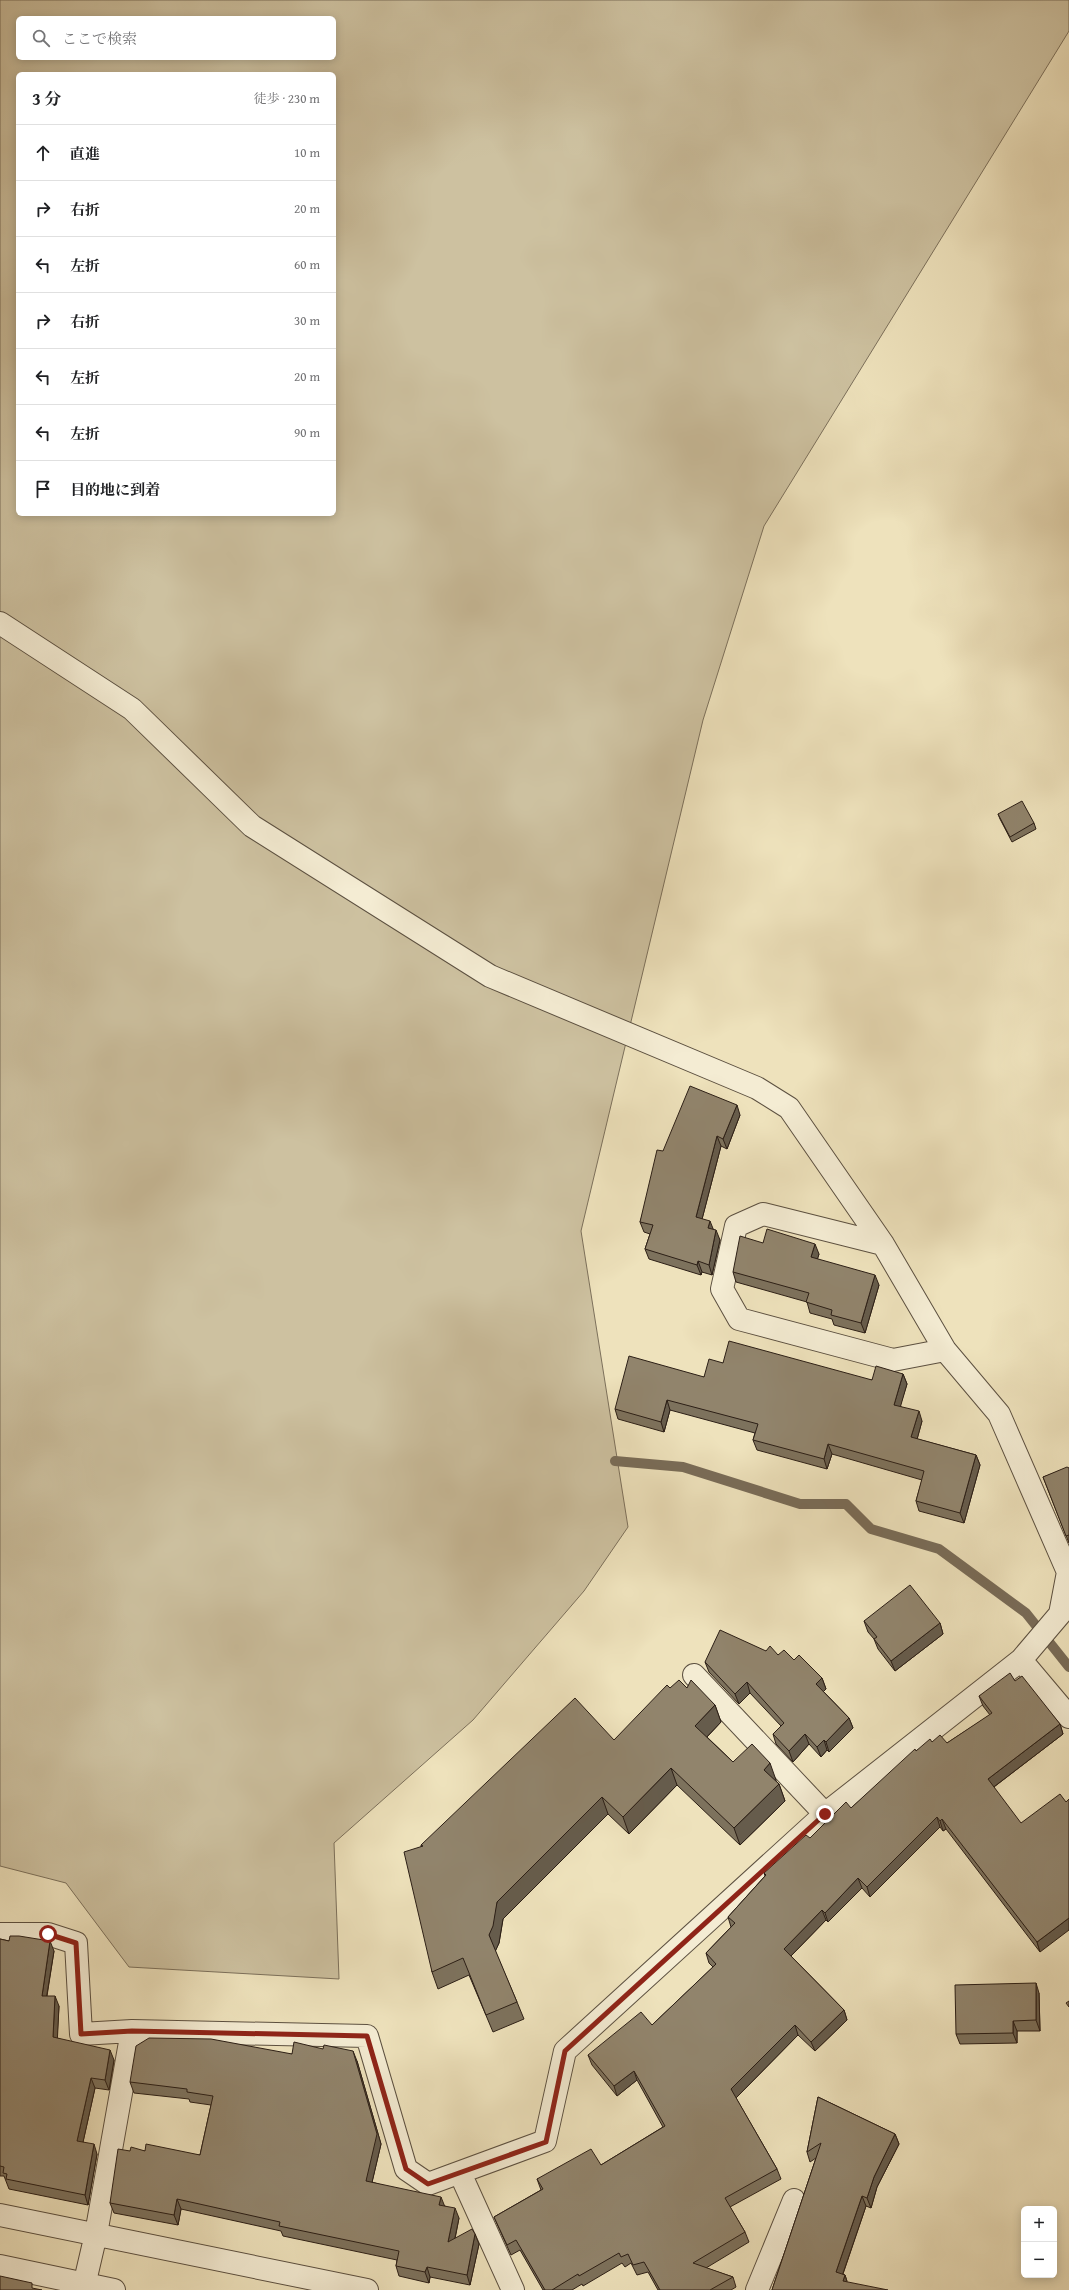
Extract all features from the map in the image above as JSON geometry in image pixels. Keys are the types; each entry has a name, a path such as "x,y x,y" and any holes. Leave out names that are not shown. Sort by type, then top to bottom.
{"street":[{"path":"0,623 132,709 252,826 490,976 757,1088 789,1108 883,1244 945,1350 998,1414 1068,1572 1060,1614 1021,1660 825,1814 565,2051 546,2142 428,2184 406,2169 367,2036 132,2031 81,2034 76,1943 48,1934 0,1934"},
{"path":"883,1244 762,1214 736,1226 722,1289 739,1319 893,1360 945,1350"},
{"path":"1021,1660 1069,1717"},
{"path":"694,1675 825,1814"},
{"path":"84,2287 96,2234 132,2031"},
{"path":"460,2173 513,2290"},
{"path":"757,2290 794,2200"},
{"path":"0,2215 367,2290"},
{"path":"0,2266 84,2287 114,2290"}],"shaded area":[{"path":"0,0 1069,0 1069,31 764,526 703,720 581,1231 628,1527 584,1591 473,1720 334,1843 339,1979 129,1967 66,1883 0,1866"}],"building":[{"path":"1022,801 1034,823 1010,837 998,814"},
{"path":"690,1086 737,1105 723,1139 717,1136 696,1217 710,1221 708,1228 716,1230 709,1265 698,1261 697,1265 645,1249 653,1225 640,1222 657,1150 663,1151"},
{"path":"767,1229 815,1244 811,1257 875,1275 861,1323 831,1315 832,1310 806,1302 809,1293 733,1272 740,1236 763,1243"},
{"path":"729,1341 872,1380 876,1366 903,1374 894,1405 919,1411 911,1437 976,1455 960,1513 916,1501 924,1471 828,1444 824,1459 753,1440 758,1424 667,1400 661,1422 615,1409 629,1356 704,1377 709,1359 723,1363"},
{"path":"1067,1467 1069,1468 1069,1535 1066,1536 1043,1477"},
{"path":"910,1585 940,1623 891,1661 874,1639 877,1637 864,1621"},
{"path":"720,1630 766,1651 770,1646 778,1655 784,1650 794,1660 799,1655 822,1678 816,1684 849,1718 826,1742 824,1740 817,1747 805,1734 789,1751 773,1734 784,1723 747,1682 735,1694 705,1662"},
{"path":"1010,1673 1015,1681 1022,1676 1060,1724 988,1779 1021,1823 1060,1794 1066,1802 1069,1799 1069,1918 1037,1942 942,1819 940,1821 937,1817 867,1887 858,1878 825,1913 822,1910 784,1949 844,2010 811,2042 795,2025 731,2089 777,2169 725,2198 745,2232 693,2263 733,2277 710,2290 660,2290 644,2262 633,2265 628,2254 621,2257 619,2253 579,2276 578,2274 552,2290 545,2290 516,2240 507,2245 494,2217 543,2189 537,2179 591,2149 601,2165 665,2126 634,2071 614,2086 588,2055 641,2012 652,2025 716,1964 706,1953 735,1923 728,1917 766,1875 764,1873 806,1835 810,1838 846,1802 851,1808 915,1749 916,1751 930,1739 932,1742 940,1735 947,1743 992,1713 979,1696"},
{"path":"679,1680 687,1688 691,1680 715,1705 695,1726 733,1762 752,1744 770,1763 764,1770 779,1784 734,1828 671,1768 623,1817 602,1797 497,1902 493,1926 489,1935 517,2002 486,2015 463,1958 432,1972 404,1852 423,1846 421,1845 575,1698 614,1740 667,1685 670,1688"},
{"path":"10,1936 50,1941 42,1996 55,1996 53,2037 110,2050 105,2080 91,2078 77,2141 94,2144 85,2195 6,2179 7,2174 3,2173 4,2167 0,2166 0,1939 9,1941"},
{"path":"1036,1983 1036,2020 1013,2021 1013,2033 956,2034 955,1985"},
{"path":"149,2038 211,2039 292,2054 294,2042 323,2049 324,2045 353,2051 377,2134 366,2181 441,2197 439,2205 455,2208 448,2242 472,2229 475,2234 467,2275 427,2267 425,2272 396,2266 399,2251 279,2226 280,2222 177,2199 174,2215 110,2203 118,2149 130,2151 131,2147 145,2151 146,2144 200,2155 213,2096 187,2092 187,2089 130,2082 136,2046"},
{"path":"818,2097 895,2134 874,2177 867,2198 862,2196 836,2272 845,2275 843,2281 888,2290 772,2290 821,2143 807,2152"},
{"path":"0,2276 32,2283 32,2288 42,2290 0,2290"}],"waterway":[{"path":"615,1461 683,1467 800,1504 846,1504 871,1529 939,1549 1026,1613 1069,1667"}],"route":[{"path":"48,1934 76,1943 81,2034 132,2031 367,2036 406,2169 428,2184 546,2142 565,2051 825,1814"}]}
